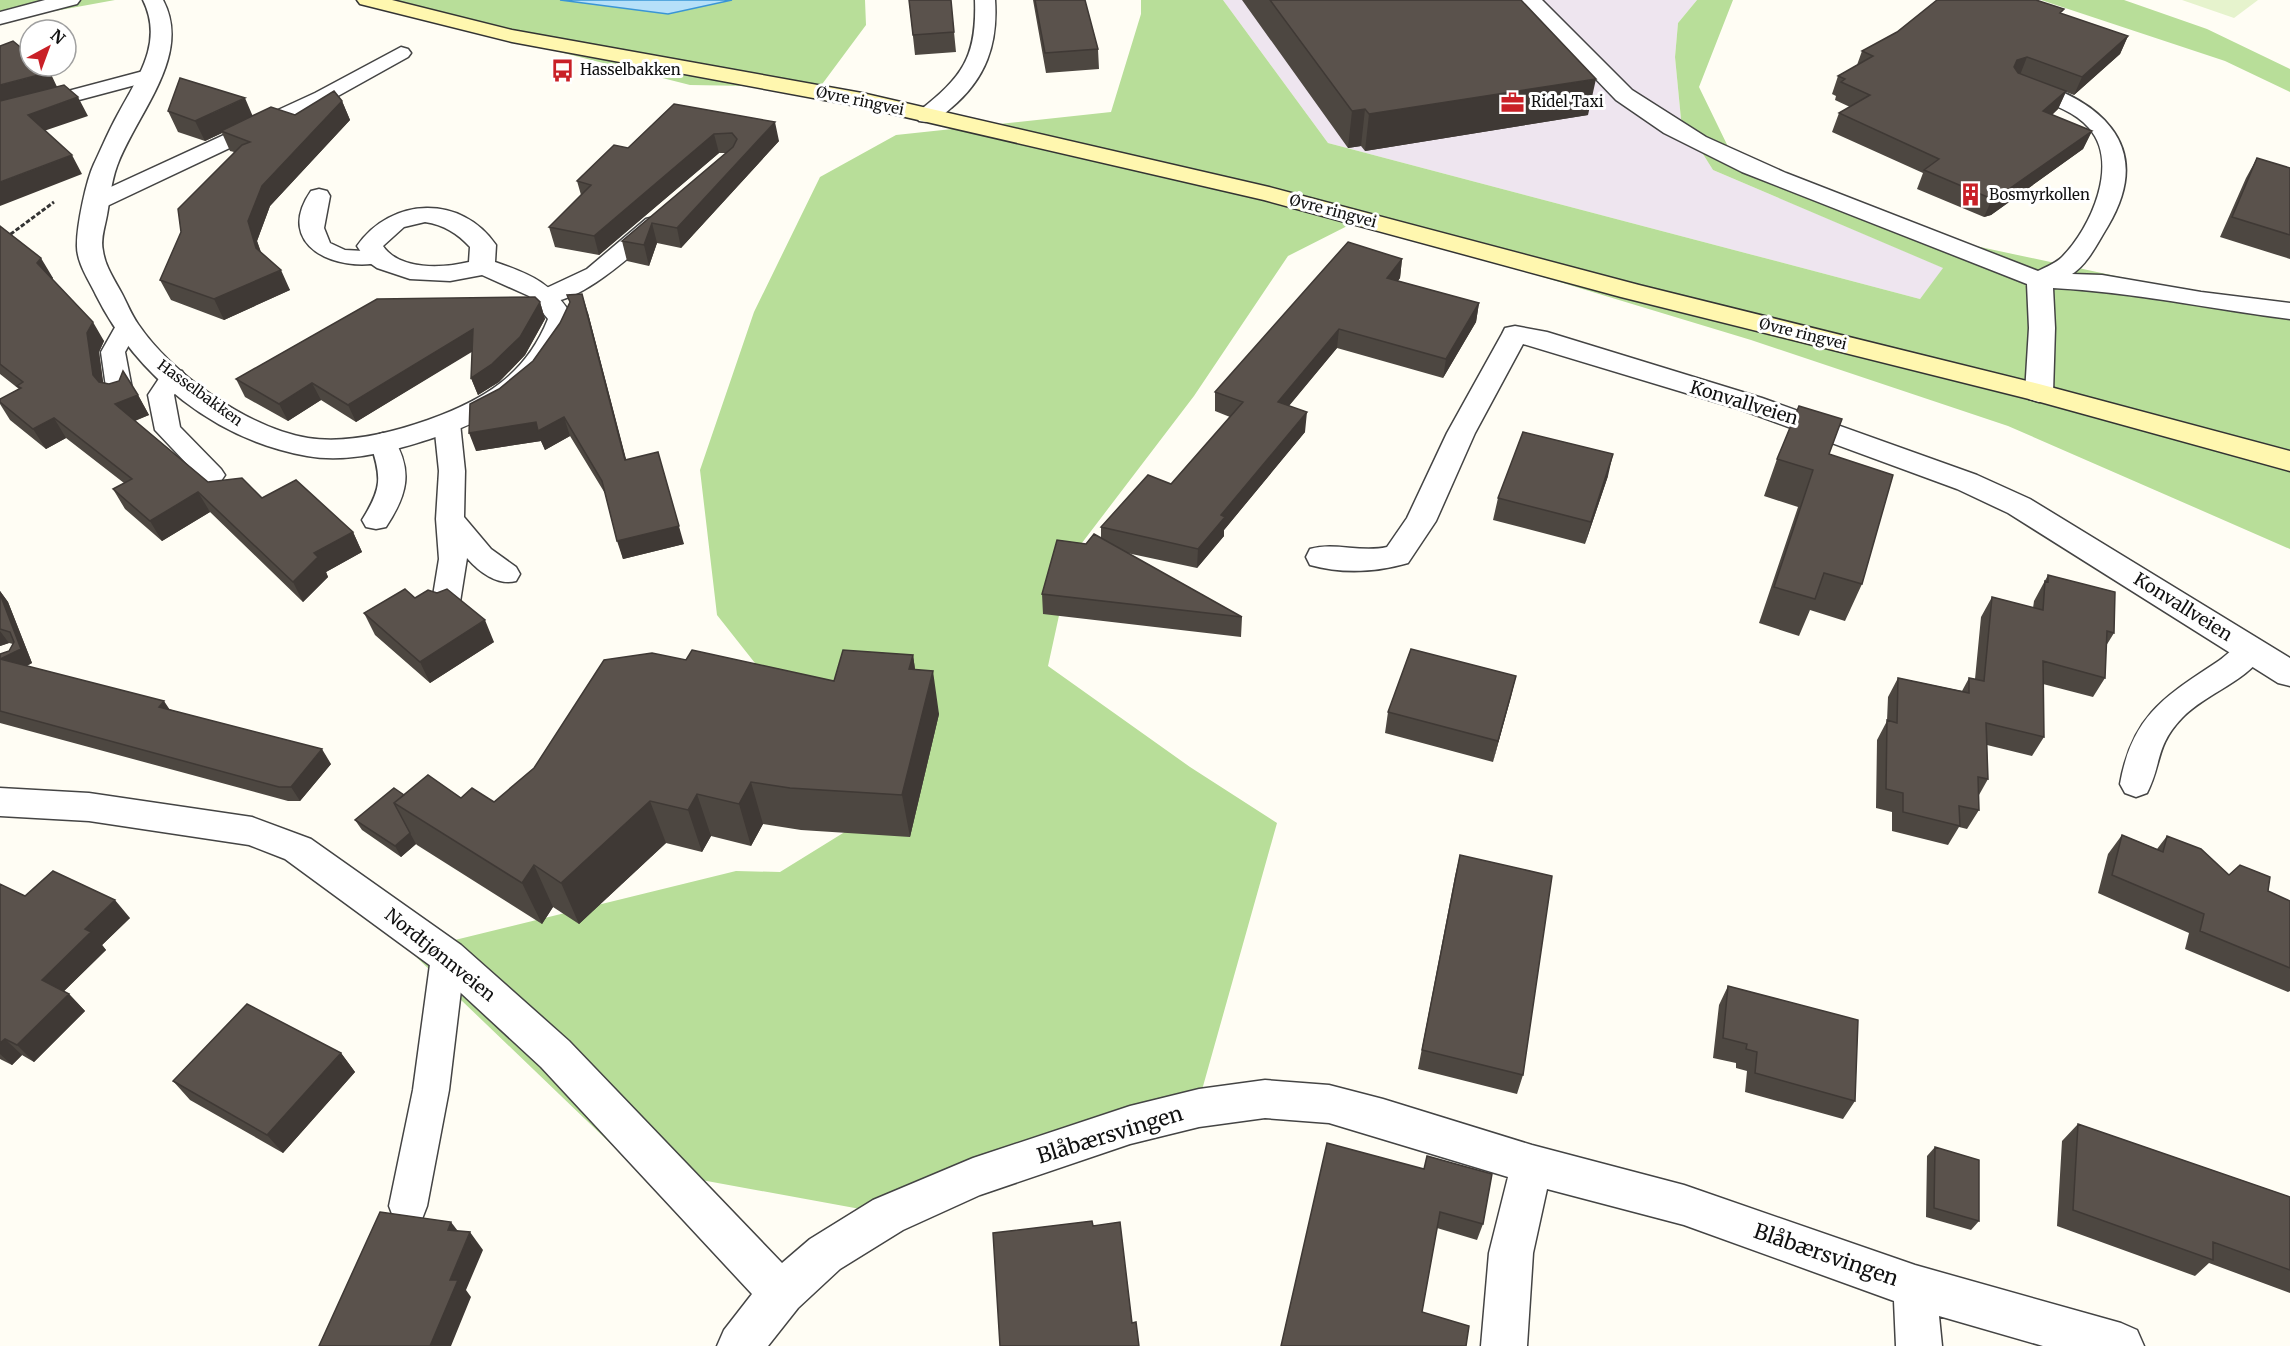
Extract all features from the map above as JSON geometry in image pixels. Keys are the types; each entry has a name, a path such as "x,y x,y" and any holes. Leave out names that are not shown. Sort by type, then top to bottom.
{"street":[{"path":"0,18 70,0"},
{"name":"Hasselbakken","path":"153,0 162,21 163,40 151,75 104,169 89,249 98,272 127,327 147,353 173,377 233,420 265,437 310,448 365,446 416,435 447,423 506,393 535,370 554,342 561,319 548,296"},
{"name":"Øvre ringvei","path":"367,0 512,36 862,100 1269,194 1630,291 2039,393 2290,461"},
{"path":"927,116 958,91 973,70 983,45 987,22 985,0"},
{"path":"1530,0 1624,95 1641,109 1703,144 1751,167 2040,280 2102,283 2201,300 2290,311"},
{"path":"2019,84 2071,106 2095,121 2111,143 2116,164 2109,203 2098,224 2070,264 2040,280"},
{"path":"482,267 483,245 459,222 442,216 420,214 398,221 379,232 370,246 375,257 387,264 425,272 458,272 482,267 532,285 548,296"},
{"path":"2039,393 2043,328 2039,303 2040,280"},
{"name":"Konvallveien","path":"1321,557 1376,560 1397,555 1421,521 1461,433 1515,334 1537,338 1752,404 1967,482 2019,506 2290,674"},
{"name":"Nordtjønnveien","path":"0,802 89,807 252,831 298,849 448,957 555,1054 690,1194 754,1266 782,1292"},
{"name":"Blåbærsvingen","path":"741,1346 782,1292 825,1254 888,1215 973,1178 1130,1125 1199,1108 1265,1099 1329,1104 1532,1165 1684,1205 1915,1287 2121,1346"},
{"path":"1504,1346 1511,1253 1532,1165"},
{"path":"1915,1287 1919,1346"}],"lane":[{"path":"97,202 322,97 401,53"},
{"path":"0,115 151,75"},
{"path":"319,196 314,209 313,224 315,239 323,249 337,257 375,257"},
{"path":"548,296 595,274 674,207"},
{"path":"120,394 113,352 127,327"},
{"path":"173,377 161,395 168,430 212,475"},
{"path":"446,602 453,559 450,519 452,471 447,423"},
{"path":"376,520 391,499 394,480 383,442"},
{"path":"450,519 481,556 506,574"},
{"name":"Konvallveien","path":"2136,784 2139,759 2149,738 2170,711 2193,692 2237,665 2251,650"},
{"path":"408,1206 431,1090 448,957"}],"shaded area":[{"path":"1223,0 1697,0 1678,23 1675,57 1681,119 1713,170 1944,268 1920,299 1328,143"}],"green space":[{"path":"0,0 115,0 0,21"},
{"path":"392,0 560,0 668,14 732,0 865,0 866,25 820,87 690,85 528,44"},
{"path":"1141,0 1223,0 1328,143 1920,299 1943,268 1713,170 1681,119 1675,57 1678,23 1697,0 1733,0 1699,87 1734,159 1902,226 1971,245 2250,305 2290,305 2290,549 2008,426 1751,340 1520,270 1363,218 1288,256 1194,396 1072,556 1048,666 1190,767 1277,823 1200,1097 893,1215 636,1168 410,951 736,871 780,872 869,817 781,696 717,615 700,470 754,312 820,177 896,135 1111,112 1141,14"},
{"path":"2041,0 2124,0 2207,29 2290,69 2290,92 2225,61"},
{"path":"2182,0 2258,0 2234,18"}],"water":[{"path":"560,0 732,0 668,14"}],"building":[{"path":"909,0 951,0 954,32 913,35"},
{"path":"1035,0 1085,0 1098,49 1045,53"},
{"path":"1270,0 1521,0 1596,79 1369,114 1365,109 1352,111"},
{"path":"1937,0 2036,0 2064,9 2060,13 2128,36 2082,77 2027,57 2017,60 2014,67 2018,73 2066,91 2043,111 2092,131 1992,199 1924,170 1939,159 1839,113 1870,95 1841,82 1845,79 1838,76 1873,56 1862,51 1897,32"},
{"path":"13,41 18,45 18,78 27,78 0,85 0,46"},
{"path":"180,78 245,98 195,121 168,111"},
{"path":"64,85 78,97 28,115 72,155 0,182 0,101"},
{"path":"334,91 342,101 262,186 248,221 256,248 281,270 214,299 160,280 181,232 178,209 242,145 250,142 221,131 271,107 295,115"},
{"path":"674,104 775,122 677,228 652,223 644,245 622,241 733,147 737,139 732,133 714,134 594,236 549,227 591,185 577,181 614,145 628,148"},
{"path":"2257,158 2290,168 2290,235 2232,217"},
{"path":"0,226 41,258 37,263 93,322 87,333 93,375 99,382 109,384 119,381 123,371 138,395 115,404 208,482 242,478 262,498 296,480 353,532 314,553 318,557 293,582 198,492 150,521 113,489 132,479 54,418 33,429 0,402 0,399 21,388 17,386 23,382 0,364"},
{"path":"1348,242 1402,259 1387,278 1479,303 1446,359 1339,329 1278,402 1307,412 1221,515 1225,517 1198,549 1101,527 1148,475 1171,484 1243,402 1215,392"},
{"path":"582,294 625,460 658,452 679,526 617,541 602,481 564,417 538,431 536,422 469,433 470,404 499,389 533,361 560,323 570,302 567,295"},
{"path":"535,297 540,302 520,337 492,364 471,378 473,329 348,405 312,383 279,404 236,379 377,299"},
{"path":"1799,406 1842,419 1829,454 1893,475 1862,584 1824,573 1815,599 1774,587 1813,470 1777,459"},
{"path":"1523,432 1613,454 1591,522 1498,498"},
{"path":"1094,534 1242,617 1042,594 1057,540 1086,544"},
{"path":"2048,575 2115,592 2114,633 2107,631 2105,678 2043,661 2044,737 1986,723 1988,779 1978,777 1979,810 1959,806 1960,826 1903,812 1903,793 1886,789 1887,720 1897,723 1898,678 1969,693 1969,678 1984,681 1992,597 2043,610 2045,581 2048,582"},
{"path":"405,589 415,598 428,590 437,593 447,589 485,620 420,662 364,613"},
{"path":"0,594 21,649 0,659 0,654 9,651 14,642 10,632 0,629"},
{"path":"1411,649 1516,676 1498,741 1388,712"},
{"path":"692,650 834,681 843,650 913,655 909,669 933,671 902,795 790,788 751,782 739,804 697,794 688,810 650,801 561,883 534,865 522,883 394,803 428,775 461,798 472,788 494,802 534,768 604,660 652,653 686,660"},
{"path":"0,659 164,701 159,707 322,749 291,787 279,787 0,711"},
{"path":"394,788 404,795 394,803 410,833 395,846 355,820"},
{"path":"2122,835 2163,852 2167,836 2201,849 2229,875 2240,865 2270,877 2268,891 2290,901 2290,968 2200,931 2204,914 2112,875"},
{"path":"1460,855 1552,876 1523,1075 1422,1050"},
{"path":"53,871 115,900 85,929 91,932 42,980 69,994 17,1045 5,1039 0,1043 0,884 25,896"},
{"path":"1728,986 1858,1020 1855,1101 1755,1073 1757,1052 1746,1049 1747,1044 1723,1038"},
{"path":"247,1004 341,1053 267,1135 173,1081"},
{"path":"2078,1124 2290,1197 2290,1270 2213,1242 2213,1260 2073,1210"},
{"path":"1327,1143 1424,1169 1427,1156 1492,1174 1483,1224 1440,1212 1422,1312 1469,1326 1466,1346 1281,1346"},
{"path":"1935,1147 1979,1160 1979,1221 1934,1208"},
{"path":"380,1212 451,1222 448,1230 470,1232 450,1280 458,1280 430,1346 319,1346"},
{"path":"1092,1221 1093,1226 1120,1222 1132,1323 1136,1322 1139,1346 1000,1346 993,1233"}],"place":[{"name":"Hasselbakken","path":"562,70"},
{"name":"Ridel Taxi","path":"1513,102"},
{"name":"Bosmyrkollen","path":"1971,195"}]}
